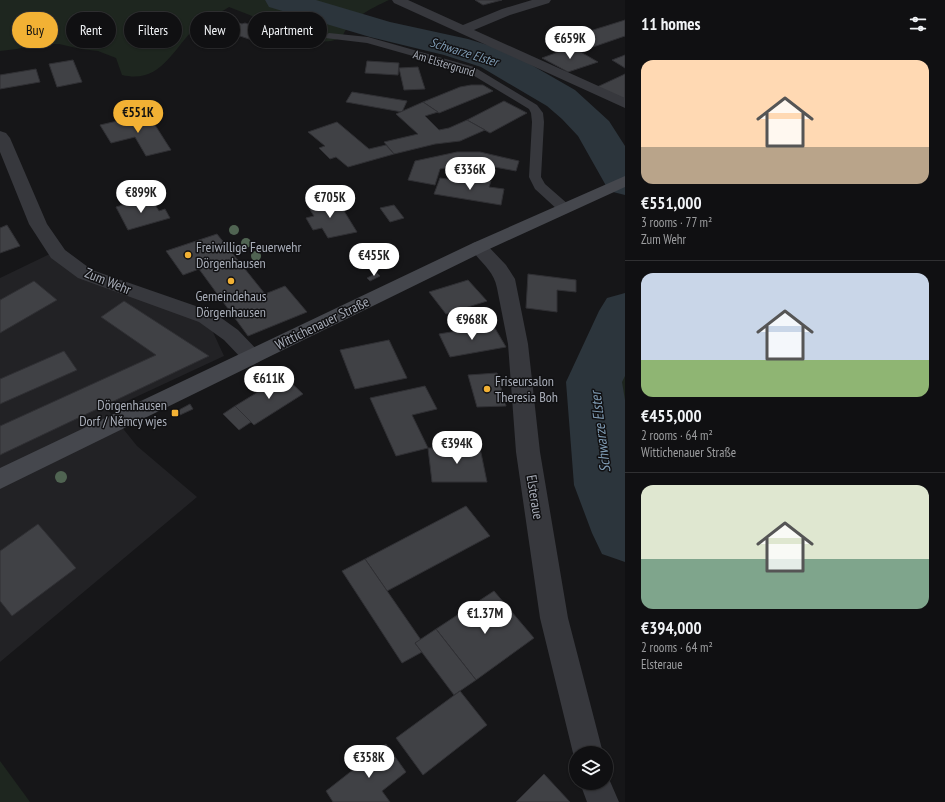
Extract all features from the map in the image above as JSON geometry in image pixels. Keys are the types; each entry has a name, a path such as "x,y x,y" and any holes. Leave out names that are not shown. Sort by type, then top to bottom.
{"main road":[{"name":"Wittichenauer Straße","path":"0,478 479,247 625,181"}],"street":[{"path":"398,0 625,104"},
{"path":"463,30 506,12 545,0"},
{"name":"Zum Wehr","path":"0,136 38,224 58,254 85,274 206,317 231,335 252,357"},
{"name":"Elsteraue","path":"479,247 499,269 505,279 507,288 518,344 528,452 554,618 586,746"},
{"path":"599,790 603,802"}],"lane":[{"name":"Am Elstergrund","path":"329,36 368,40 470,69 533,107 537,114 538,122 535,177 540,186 564,208"}],"shaded area":[{"path":"0,0 389,0 361,15 349,25 342,38 327,41 327,12 248,12 248,14 229,7 220,12 190,12 190,34 182,43 182,12 124,12 124,48 178,48 164,63 147,75 122,75 116,58 98,51 77,48 116,48 116,12 66,12 66,46 58,44 58,12 12,12 12,48 21,48 0,51"},
{"path":"56,251 85,274 206,317 224,356 108,410 137,446 197,497 0,662 0,278"},
{"path":"625,311 625,533 606,485 594,382"},
{"path":"0,761 30,802 0,802"}],"building":[{"path":"475,0 502,0 483,5"},
{"path":"625,20 625,36 593,47 574,36"},
{"path":"240,23 248,24 248,39 240,36"},
{"path":"572,47 598,62 568,72 542,58"},
{"path":"625,55 625,68 612,60"},
{"path":"73,60 82,82 57,87 49,64"},
{"path":"367,61 399,63 398,75 365,73"},
{"path":"418,67 425,89 404,90 399,68"},
{"path":"36,69 40,82 0,89 0,75"},
{"path":"625,74 625,99 597,87"},
{"path":"483,85 493,91 439,113 423,102 460,87"},
{"path":"352,92 407,101 402,112 346,102"},
{"path":"504,101 527,113 490,133 467,120"},
{"path":"423,102 438,112 425,116 439,130 449,128 467,120 485,130 460,141 435,144 394,154 384,142 418,134 396,114"},
{"path":"148,114 171,150 146,156 135,137 111,143 100,125"},
{"path":"337,122 369,149 386,145 394,154 348,167 336,157 330,159 319,148 325,146 308,132"},
{"path":"457,152 480,152 519,161 516,171 473,163 440,169 435,185 408,180 415,161"},
{"path":"440,178 469,182 470,178 491,181 489,187 504,189 501,205 434,194"},
{"path":"150,197 159,211 165,209 170,218 128,230 116,207"},
{"path":"336,198 357,232 328,238 322,228 313,230 306,218 314,216 307,205"},
{"path":"394,205 404,218 390,222 380,208"},
{"path":"7,225 20,246 0,253 0,228"},
{"name":"Gemeindehaus Dörgenhausen","path":"217,234 265,294 285,286 307,312 248,336 199,269 183,275 166,251"},
{"path":"377,273 380,276 370,281 367,278"},
{"path":"528,274 576,280 576,292 557,290 557,312 526,308"},
{"path":"468,280 487,301 446,314 429,292"},
{"path":"34,281 57,300 0,333 0,300"},
{"path":"124,301 209,356 0,455 0,426 156,355 101,317"},
{"path":"493,325 506,347 450,357 439,334"},
{"path":"389,340 407,378 355,389 340,350"},
{"path":"64,351 77,370 0,404 0,379"},
{"path":"497,373 506,406 477,407 468,375"},
{"path":"284,376 303,394 254,425 235,406"},
{"path":"425,386 437,409 412,415 428,448 396,456 370,398"},
{"path":"190,404 193,409 180,415 177,411"},
{"path":"235,406 251,422 239,430 223,414"},
{"path":"428,448 480,448 487,482 432,482"},
{"path":"466,506 490,536 387,591 365,559"},
{"path":"38,524 76,568 12,616 0,601 0,551"},
{"path":"365,559 421,640 415,643 422,652 402,663 342,571"},
{"path":"494,591 534,638 476,680 436,629"},
{"path":"436,629 476,680 454,695 415,643"},
{"path":"460,691 487,725 423,775 396,738"},
{"path":"386,744 406,772 382,791 390,802 333,802 326,791"},
{"path":"544,774 570,802 516,802"}],"waterway":[{"name":"Schwarze Elster","path":"281,0 382,30 455,47 494,59 561,98 576,111 595,130 625,182"},
{"name":"Schwarze Elster","path":"625,311 594,382 606,485 625,533"}],"place":[{"name":"Freiwillige Feuerwehr Dörgenhausen","path":"188,255"},
{"name":"Gemeindehaus Dörgenhausen","path":"231,281"},
{"name":"Friseursalon Theresia Boh","path":"487,389"},
{"name":"Dörgenhausen Dorf / Němcy wjes","path":"175,413"}]}
